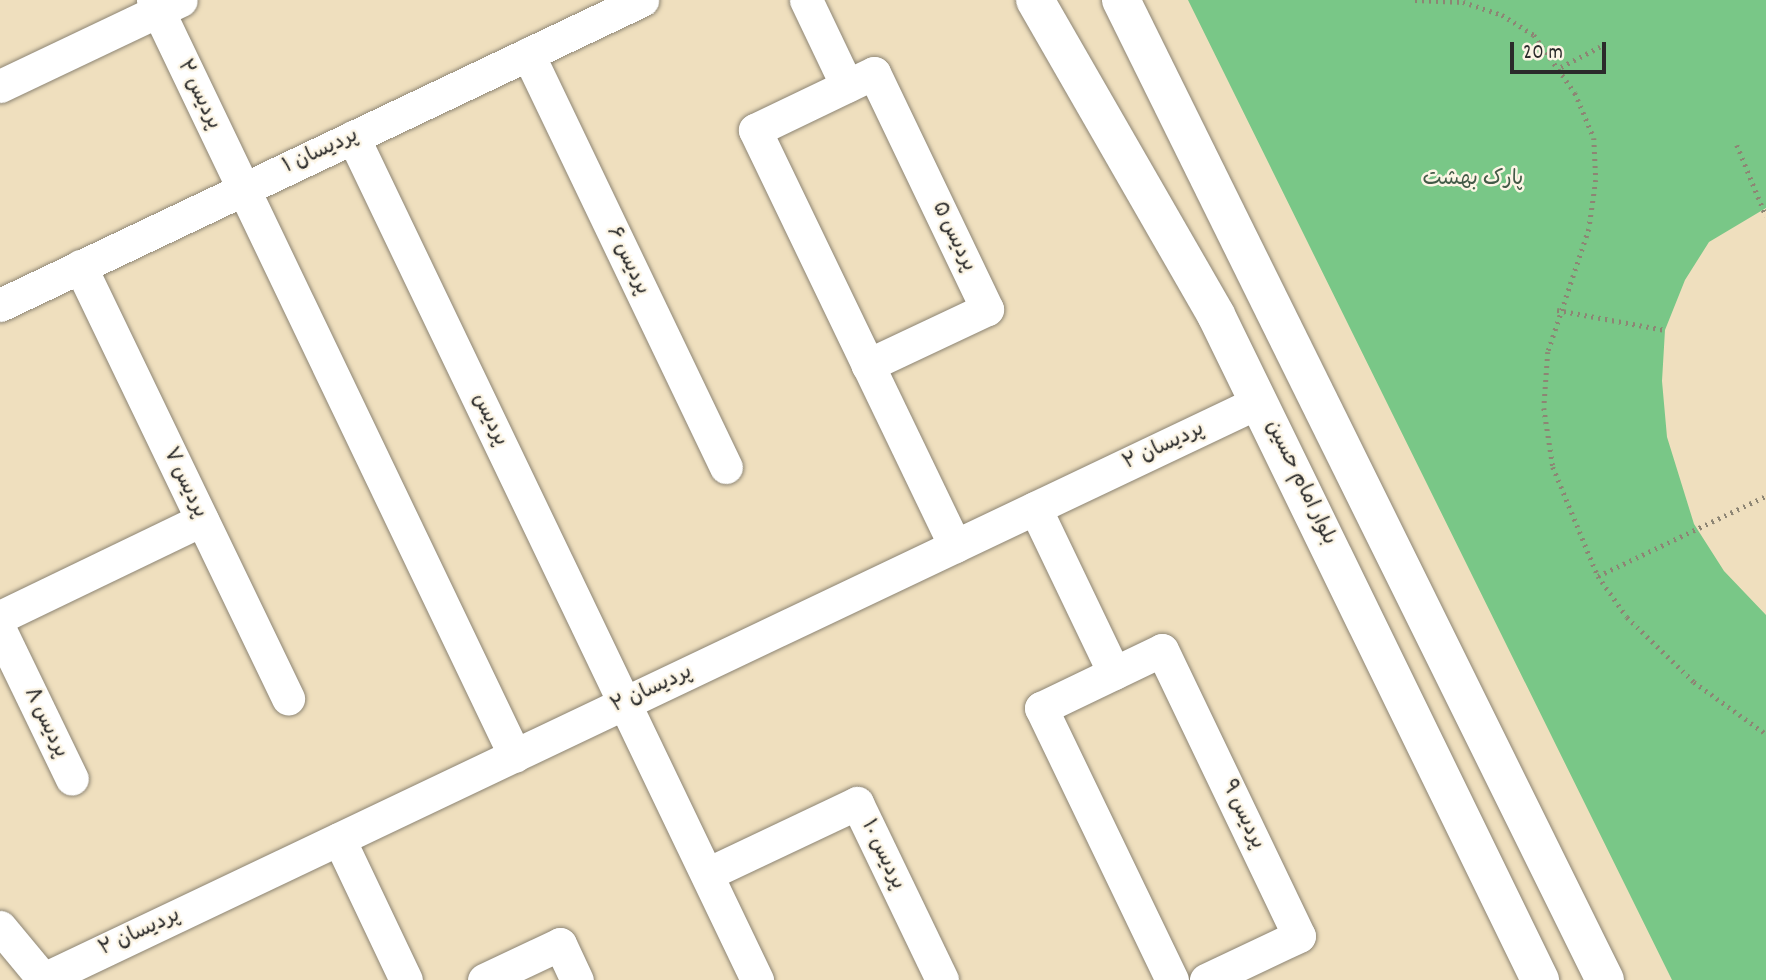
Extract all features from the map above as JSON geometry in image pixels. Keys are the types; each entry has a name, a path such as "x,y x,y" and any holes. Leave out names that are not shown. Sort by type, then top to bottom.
{"main road":[{"name":"بلوار امام حسین","path":"1035,0 1216,315 1540,980"},
{"path":"1121,0 1605,980"},
{"path":"1216,315 1261,284"}],"street":[{"name":"پردیسان ۱","path":"0,304 642,0"},
{"path":"806,0 848,86"},
{"path":"0,86 164,4"},
{"name":"پردیس ۲","path":"164,4 243,189 515,755"},
{"name":"پردیس ۶","path":"528,54 726,467"},
{"name":"پردیس ۵","path":"868,365 987,309 874,73 755,130 868,365 956,546"},
{"name":"پردیس","path":"353,137 625,703"},
{"name":"پردیس ۷","path":"80,267 288,699"},
{"name":"پردیسان ۲","path":"44,980 1260,401"},
{"path":"1035,508 1114,673"},
{"path":"0,617 202,520"},
{"name":"پردیس ۸","path":"0,629 72,779"},
{"name":"پردیس ۹","path":"1172,980 1041,708 1162,650 1299,936 1206,980"},
{"path":"625,703 757,980"},
{"name":"پردیس ۱۰","path":"707,874 857,803 942,980"},
{"path":"339,839 406,980"},
{"path":"0,927 44,980"},
{"path":"484,980 560,944 577,980"}],"path":[{"path":"1415,0 1463,2 1502,15 1534,34 1561,67 1594,138 1596,180 1588,229 1557,310 1546,420 1569,515 1598,576 1658,652 1766,734"},
{"path":"1561,67 1603,45"},
{"path":"1737,145 1766,216"},
{"path":"1557,310 1664,330"},
{"path":"1598,576 1766,496"}],"green space":[{"name":"پارک بهشت","path":"1188,0 1766,0 1766,208 1709,242 1685,280 1665,330 1662,381 1667,437 1694,524 1724,571 1766,615 1766,980 1672,980"}]}
